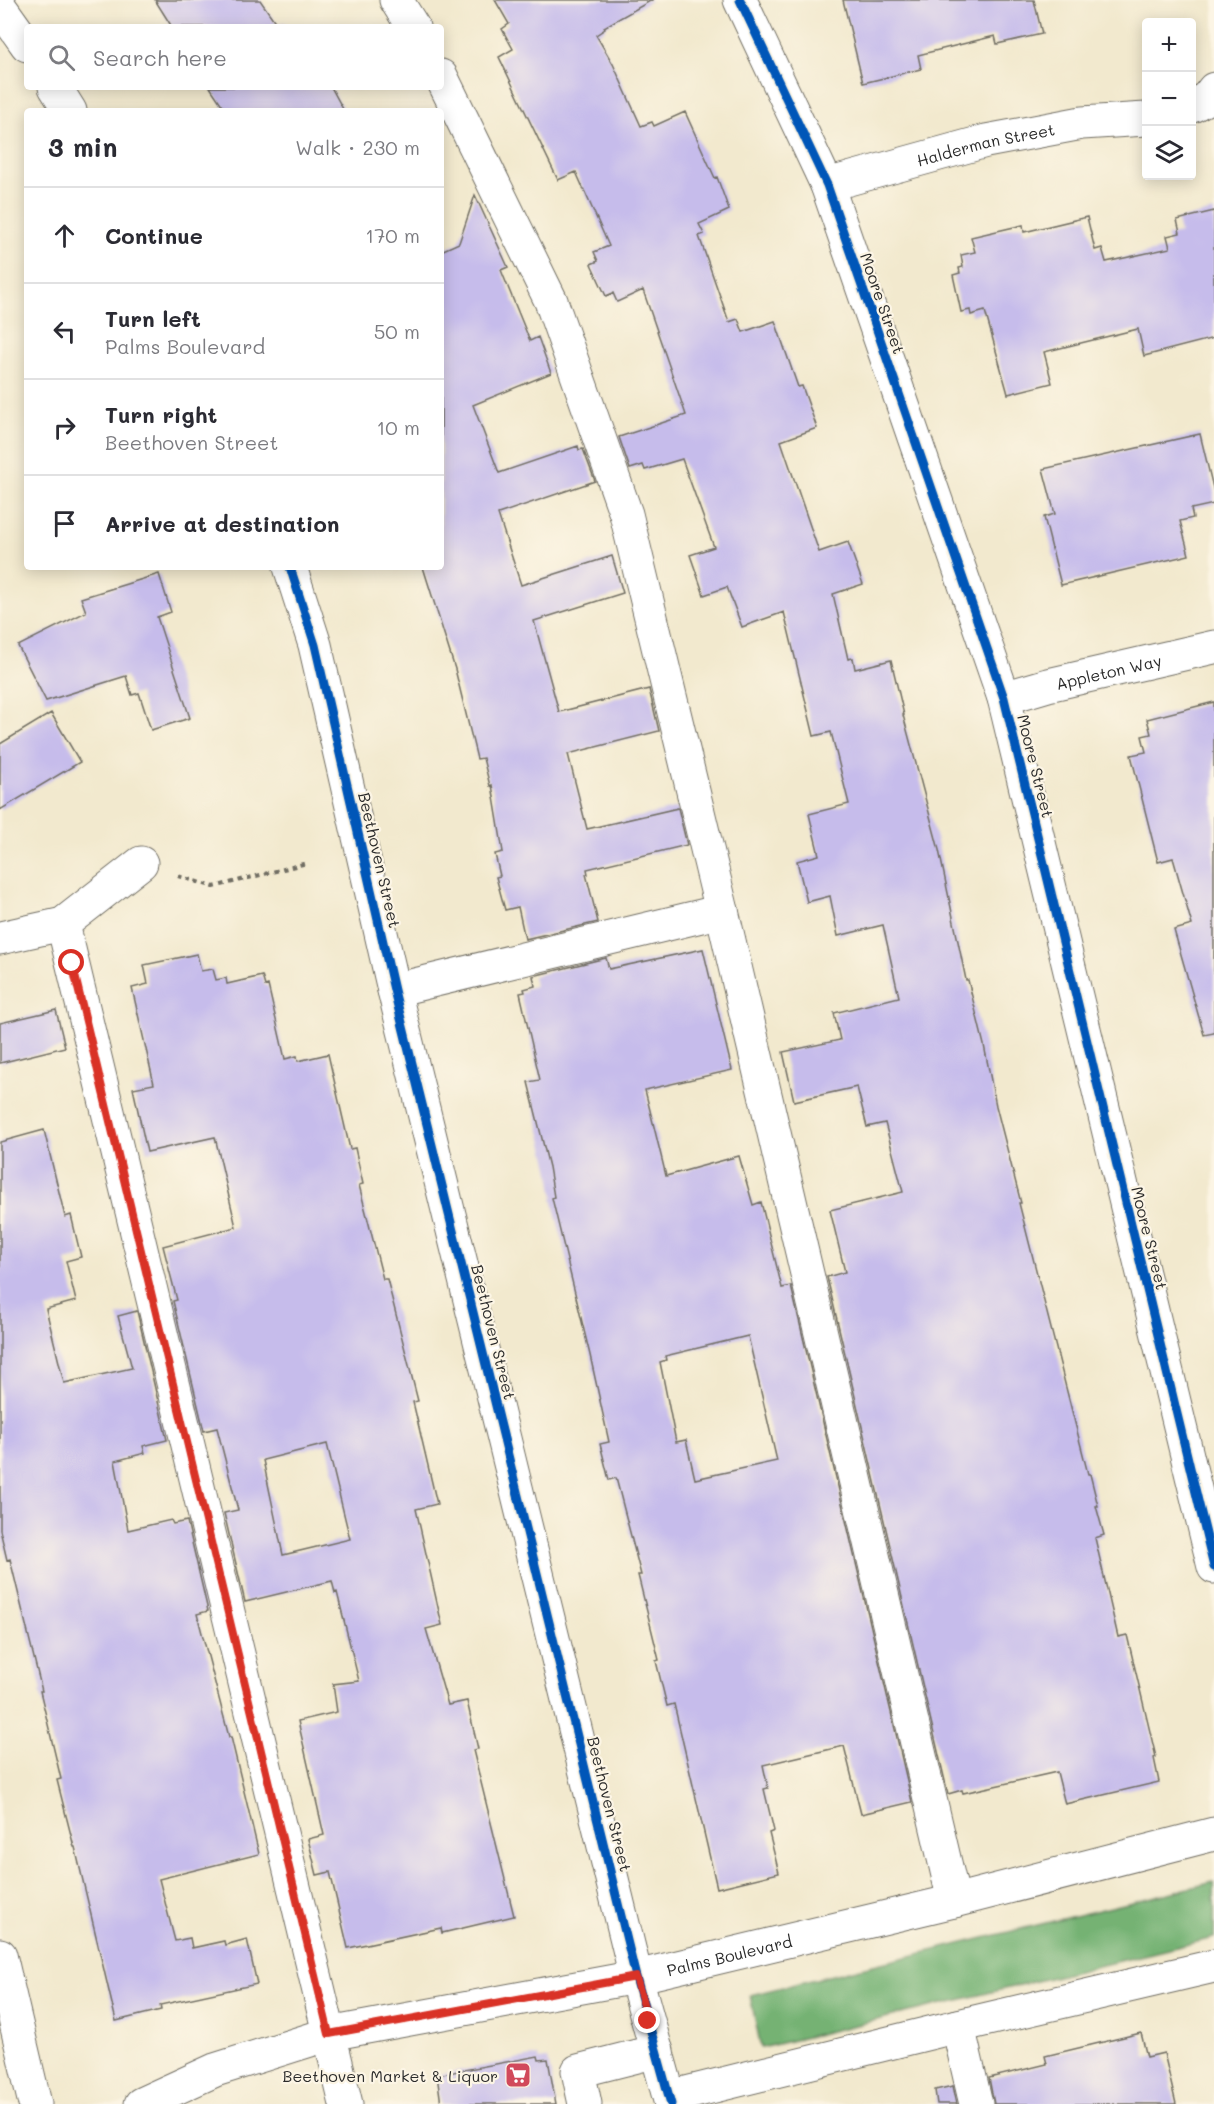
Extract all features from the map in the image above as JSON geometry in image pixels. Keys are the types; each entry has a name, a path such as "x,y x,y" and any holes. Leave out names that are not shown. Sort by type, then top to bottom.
{"street":[{"path":"396,0 411,24"},
{"name":"Moore Street","path":"740,0 827,185 1004,698 1214,1567"},
{"path":"0,7 24,41"},
{"path":"444,82 551,301 626,514 722,911 954,1901"},
{"path":"1196,104 1208,98 1214,89"},
{"path":"57,90 68,108"},
{"name":"Halderman Street","path":"827,185 986,141 1082,123 1142,119"},
{"name":"Beethoven Street","path":"291,570 315,645 394,990 636,1977 670,2101"},
{"name":"Appleton Way","path":"1004,698 1048,685 1214,647"},
{"path":"0,938 63,924 141,863"},
{"path":"394,990 722,911"},
{"path":"63,924 346,2104"},
{"name":"Palms Boulevard","path":"141,2104 215,2070 329,2034 636,1977 954,1901 1214,1834"},
{"path":"0,1955 35,2104"},
{"path":"670,2101 958,2026 1214,1966"},
{"path":"958,2026 976,2104"},
{"path":"585,2104 578,2071 657,2051"}],"path":[{"path":"141,863 214,887 307,863"}],"green space":[{"path":"1214,1882 1214,1938 761,2048 750,1995"}],"building":[{"path":"155,0 260,0 277,24 170,24"},
{"path":"495,0 652,0 604,27 605,29 596,35 613,64 641,126 652,122 654,126 685,112 715,178 717,177 729,210 699,224 704,234 699,236 729,322 738,319 743,332 775,321 798,387 802,386 817,428 781,441 819,552 848,542 863,584 833,594 848,659 853,658 855,669 891,660 903,715 939,850 966,980 968,980 984,1045 996,1106 1021,1203 1019,1203 1098,1506 1096,1506 1104,1535 1095,1538 1118,1637 1127,1635 1156,1757 1154,1758 1159,1782 1065,1804 1057,1772 963,1793 962,1790 948,1794 827,1277 845,1272 830,1210 903,1192 885,1123 867,1127 857,1087 794,1101 783,1052 840,1040 834,1013 899,997 883,925 838,936 830,896 807,902 797,861 819,855 809,814 849,804 831,732 814,736 784,612 742,627 727,587 704,595 690,555 714,547 682,459 645,470 643,465 630,469 619,437 686,415 643,290 617,302 613,293 606,296 591,264 598,261 594,252 609,246 576,172 558,180 499,57 513,49 502,29 509,24"},
{"path":"843,0 1034,0 1042,34 997,44 995,36 918,55 921,69 863,83"},
{"path":"212,90 333,90 342,108 224,108"},
{"path":"475,195 508,267 501,270 530,341 538,337 551,373 473,405 499,473 578,446 579,450 583,449 595,481 498,514 521,585 612,556 623,593 534,621 559,712 649,689 659,731 568,754 587,829 678,808 687,845 587,869 588,874 586,874 598,922 525,939 518,907 505,910 496,877 500,876 495,854 503,852 492,785 490,786 483,758 477,759 455,669 424,570 444,570 444,250 459,243"},
{"path":"1214,211 1214,338 1144,356 1138,329 1044,352 1052,383 1008,394 985,311 971,315 970,310 961,312 953,275 960,273 959,268 963,267 961,255 975,252 971,237 1023,225 1024,232 1087,217 1095,250 1102,248 1106,262 1170,248 1167,236 1180,233 1177,220"},
{"path":"1200,434 1214,492 1214,504 1191,509 1193,518 1180,521 1189,555 1061,585 1044,517 1055,514 1043,469"},
{"path":"159,574 171,612 157,617 190,718 151,730 139,693 132,695 126,676 46,701 18,646 86,612 81,598"},
{"path":"1214,702 1214,1033 1204,1035 1174,930 1192,925 1173,858 1158,862 1131,755 1146,752 1142,736 1151,734 1147,719"},
{"path":"51,713 80,762 0,810 0,744"},
{"path":"703,949 732,1070 645,1090 666,1176 739,1156 753,1205 761,1202 782,1288 791,1286 912,1802 861,1814 844,1746 763,1765 768,1788 764,1789 774,1831 769,1833 779,1873 717,1888 674,1704 667,1706 656,1661 659,1660 638,1575 641,1575 616,1478 609,1480 600,1444 609,1442 552,1198 554,1197 549,1167 528,1082 540,1080 520,993 525,992 524,989 535,986 533,976 606,958 609,969","holes":["748,1336 777,1461 695,1479 686,1440 676,1442 660,1362 666,1360 665,1356"]},
{"path":"197,954 201,971 213,969 216,980 226,978 227,984 262,976 265,986 268,985 285,1059 297,1056 298,1061 328,1054 350,1149 355,1148 363,1184 359,1185 383,1279 387,1279 418,1401 413,1402 437,1504 416,1509 442,1625 426,1629 448,1705 467,1701 478,1749 473,1750 514,1916 442,1933 441,1928 348,1948 330,1872 317,1875 308,1839 324,1835 298,1721 337,1712 333,1684 359,1681 337,1592 335,1593 332,1581 245,1602 224,1513 238,1510 217,1428 204,1431 173,1301 177,1300 163,1246 236,1227 215,1137 147,1152 133,1088 154,1084 132,988 148,984 144,965","holes":["327,1444 350,1539 283,1555 263,1460"]},
{"path":"56,1010 65,1047 0,1063 0,1023"},
{"path":"44,1130 65,1217 71,1215 81,1257 66,1261 76,1301 46,1309 64,1383 132,1368 118,1316 137,1311 167,1440 143,1446 145,1453 115,1461 128,1530 171,1520 173,1524 187,1521 208,1611 197,1614 229,1737 231,1737 259,1854 159,1879 175,1941 190,1938 192,1948 224,1941 225,1945 247,1939 257,1984 160,2005 161,2010 116,2021 57,1780 61,1779 40,1691 42,1691 10,1559 7,1560 0,1530 0,1142"},
{"path":"1141,2033 1147,2057 1164,2053 1176,2104 994,2104 989,2078 1047,2064 1045,2056"},
{"path":"538,2056 539,2060 548,2059 556,2104 441,2104 437,2075"},
{"path":"953,2086 957,2104 937,2104 935,2090"}],"cycle path":[{"path":"740,0 827,185 1004,698 1214,1567"},
{"path":"291,570 315,645 394,990 636,1977 671,2104"}],"place":[{"name":"Beethoven Market & Liquor","path":"518,2075"}],"route":[{"path":"72,963 329,2034 636,1977 648,2021"}]}
